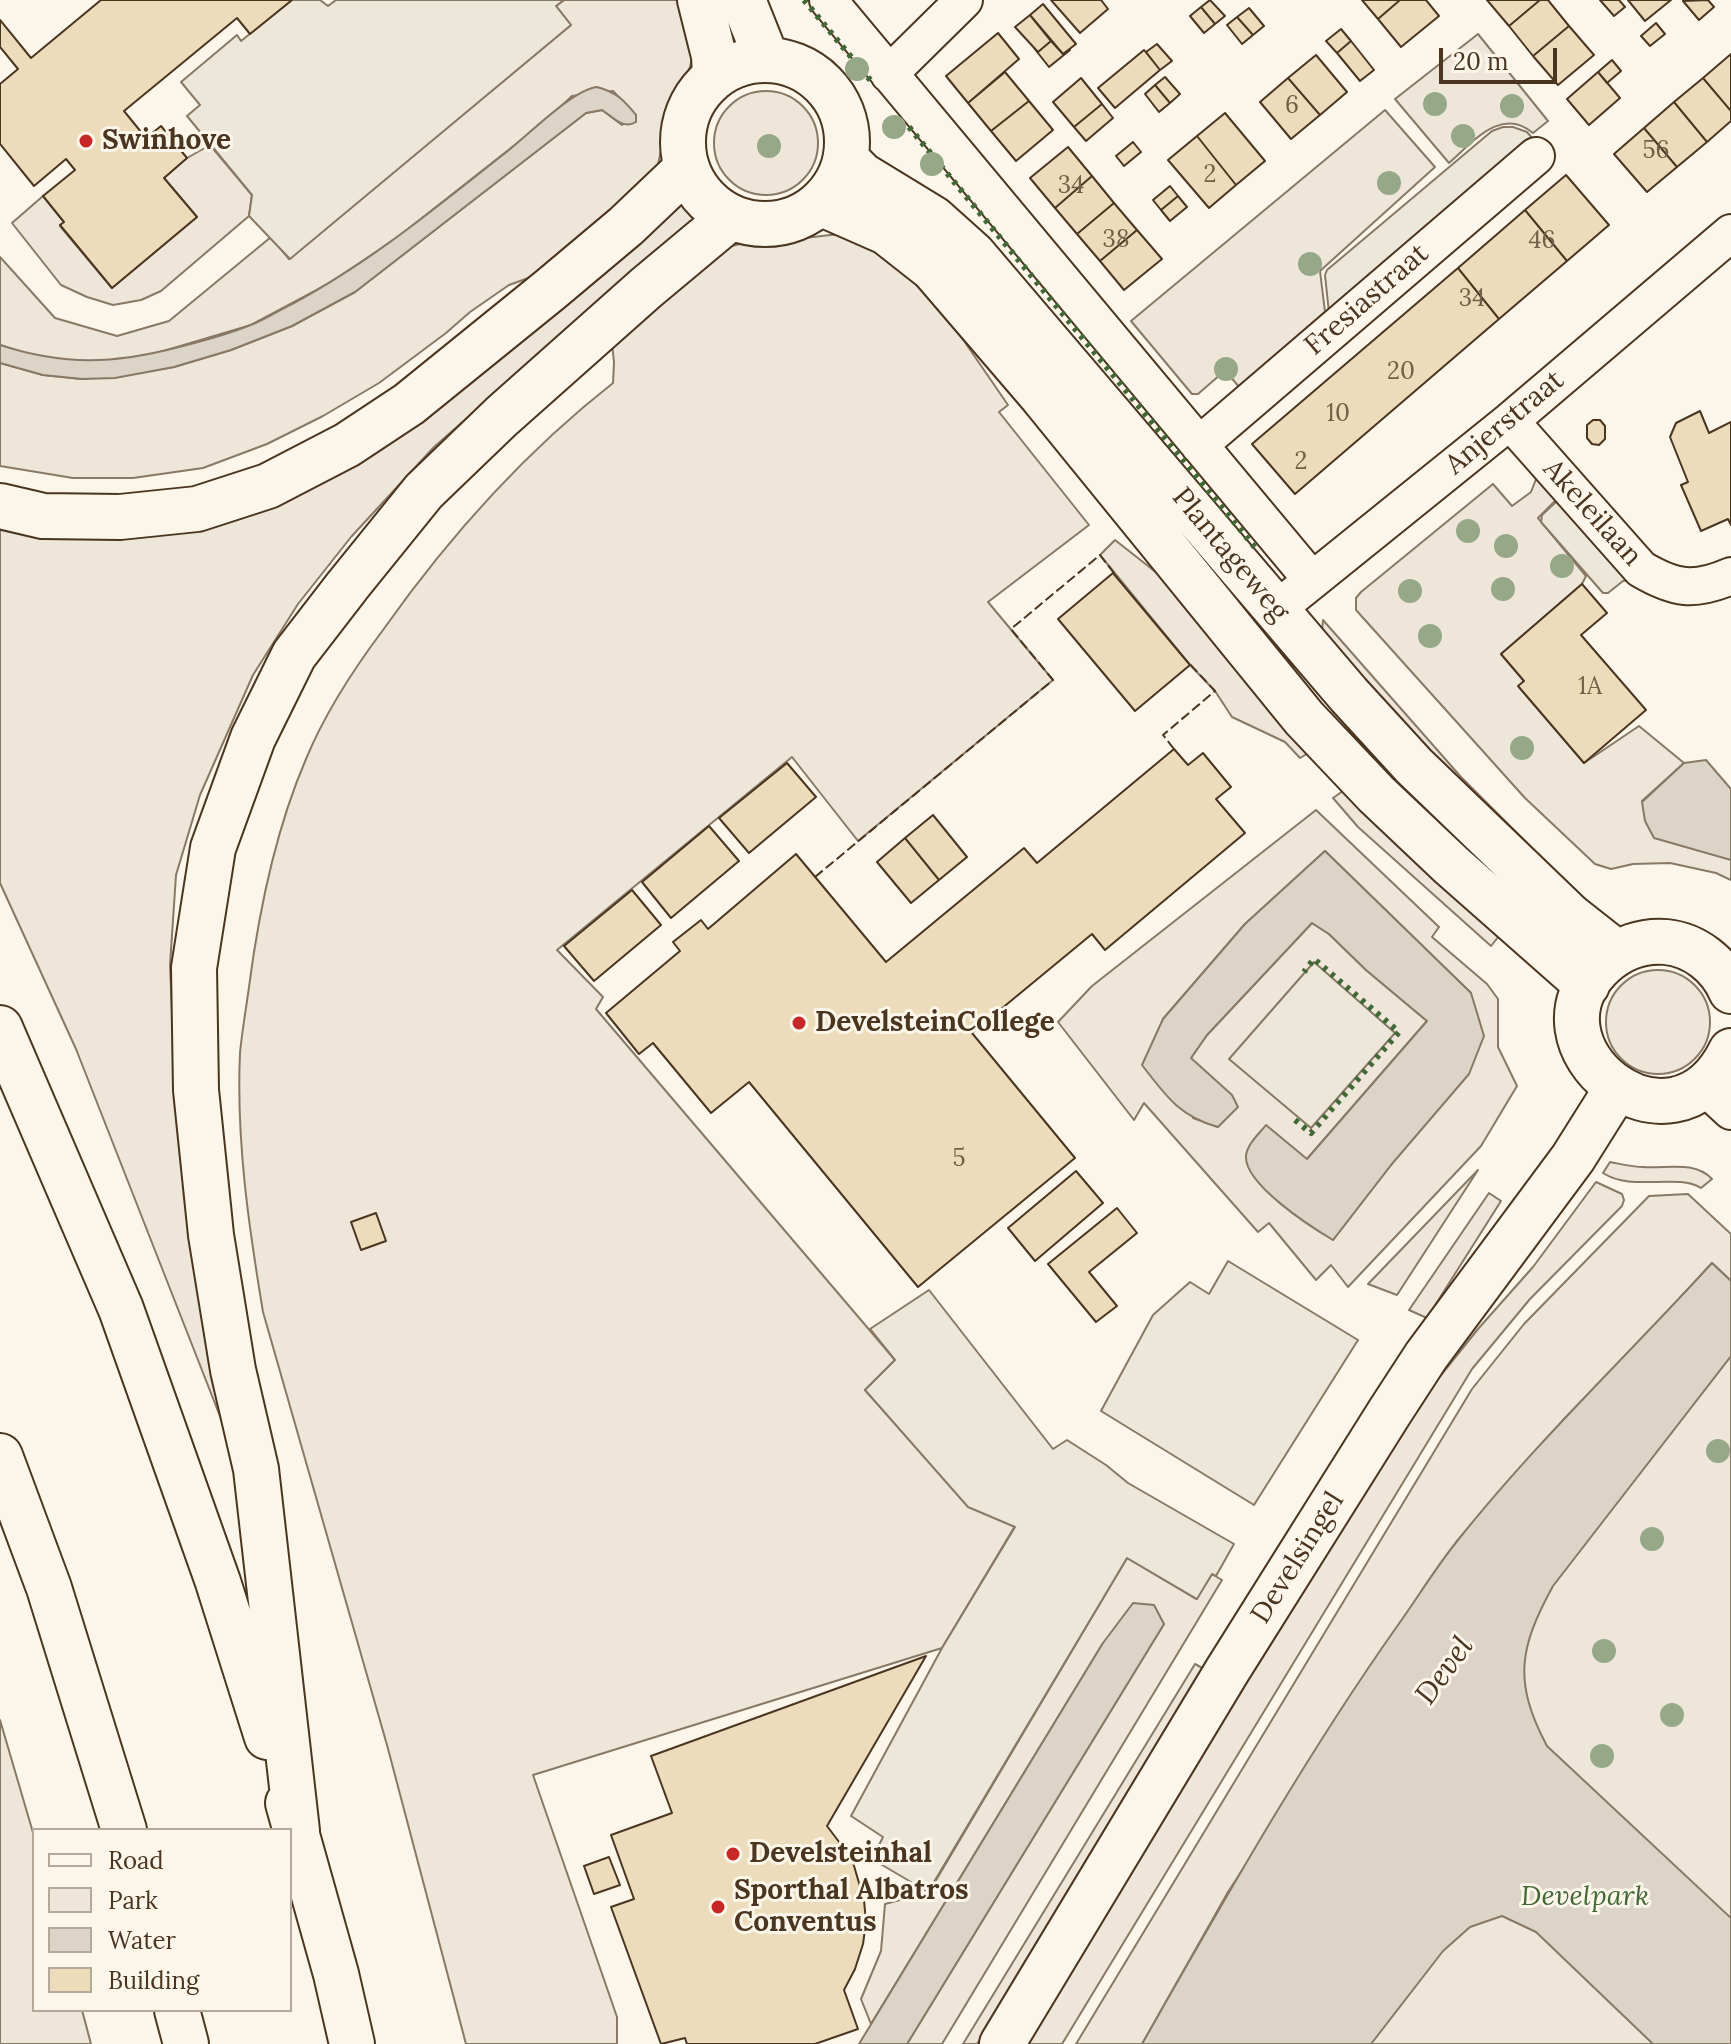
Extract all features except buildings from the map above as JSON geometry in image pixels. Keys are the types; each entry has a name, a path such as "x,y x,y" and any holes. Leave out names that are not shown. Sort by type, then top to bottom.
{"main road":[{"path":"700,0 714,56 715,77"},
{"path":"743,0 767,60"},
{"path":"767,60 802,69 829,91 845,123 846,159 836,183 820,203 796,219 759,225 731,217 704,197 691,179 683,141 688,113 702,90 715,77 740,64 767,60"},
{"name":"Plantageweg","path":"846,159 862,175 934,219 973,254 1349,695 1414,766 1570,916 1617,953"},
{"path":"0,506 43,516 120,517 197,509 268,486 347,445 409,404 626,226 687,168"},
{"name":"Plantageweg","path":"820,203 886,232 933,269 1042,396 1304,718 1376,794 1451,865 1587,985"},
{"path":"297,1831 256,1469 233,1370 211,1235 196,1090 194,968 213,848 253,738 294,655 424,491 502,416 731,217"},
{"path":"1731,991 1710,960 1685,946 1657,941 1629,947 1599,967 1587,985 1578,1019 1585,1054 1599,1073 1617,1088 1647,1099 1718,1098 1718,1073 1731,1051"},
{"path":"0,1028 121,1309 218,1582 297,1831 352,2044"},
{"name":"Develsingel","path":"1002,2044 1219,1684 1404,1390 1573,1158 1617,1088"},
{"path":"0,1456 49,1588 123,1828"},
{"path":"178,2012 186,2044"}],"street":[{"name":"Plantageweg","path":"828,0 1312,580"},
{"path":"889,74 964,0"},
{"name":"Fresiastraat","path":"1199,445 1536,156"},
{"name":"Anjerstraat","path":"1277,610 1510,421 1731,233"},
{"name":"Akeleilaan","path":"1510,421 1641,569 1663,582 1686,587 1709,585 1731,576"}],"green space":[{"path":"564,0 679,0 691,30 693,54 668,118 657,169 545,272 509,285 379,383 323,416 267,444 203,468 133,478 73,478 0,466 0,363 43,375 82,379 174,367 231,350 292,326 355,292 586,113 602,110 622,125 636,115 613,91 572,96 544,122 394,240 328,284 251,325 157,353 113,361 83,362 38,357 0,345 0,257 55,318 117,336 169,321 271,237 289,259 571,25 556,6"},
{"path":"1478,34 1548,121 1533,133 1510,123 1499,125 1478,137 1449,163 1395,99"},
{"path":"766,91 786,95 809,114 818,143 814,163 795,186 766,195 746,191 723,172 714,143 718,123 737,100"},
{"path":"1385,110 1435,167 1320,271 1325,312 1239,387 1230,376 1225,379 1221,374 1198,394 1192,394 1131,321"},
{"path":"210,145 252,195 249,216 161,291 141,300 113,305 61,285 12,223 43,196 64,222 60,226 112,288 197,217 164,178 187,158"},
{"path":"679,197 700,222 564,333 434,447 351,537 298,604 253,675 200,795 176,875 170,965 175,1084 227,1434 76,1049 0,883 0,524 190,527"},
{"path":"852,235 927,287 1008,405 999,412 1089,525 988,602 1053,680 858,841 792,757 557,950 603,997 596,1009 895,1360 865,1390 970,1507 1015,1526 942,1648 533,1775 617,2017 617,2044 466,2044 387,1745 263,1312 245,1184 239,1086 242,1037 263,900 295,786 340,692 434,562 489,498 549,438 613,383 612,344 719,249 740,244 789,244 805,238"},
{"path":"1538,474 1558,498 1538,518 1586,576 1582,584 1501,654 1524,681 1519,687 1584,763 1639,726 1684,763 1642,801 1731,860 1731,880 1716,873 1670,863 1633,864 1611,869 1595,864 1525,798 1356,610 1356,598 1361,592 1493,484 1512,506 1531,492"},
{"path":"1115,540 1185,595 1315,749 1300,758 1285,742 1232,717 1215,691 1100,555"},
{"path":"1323,620 1461,777 1558,874 1549,881 1448,787 1322,631"},
{"path":"1347,788 1503,931 1491,946 1358,827 1333,798"},
{"path":"1316,810 1439,927 1432,937 1487,984 1498,999 1498,1047 1517,1086 1481,1146 1348,1287 1331,1265 1316,1280 1269,1223 1258,1232 1144,1103 1134,1120 1058,1022 1092,986","holes":["1325,851 1471,993 1391,1165 1333,1240 1307,1159 1427,1021 1329,934 1312,923 1207,1035 1191,1058 1218,1127 1193,1118 1163,1019 1245,924"]},
{"path":"1658,970 1678,974 1695,985 1706,1002 1710,1022 1706,1042 1695,1059 1678,1070 1658,1074 1638,1070 1621,1059 1610,1042 1606,1022 1610,1002 1621,985 1638,974"},
{"path":"1610,1162 1639,1167 1688,1167 1712,1179 1701,1188 1679,1182 1627,1181 1603,1173"},
{"path":"1478,1170 1397,1295 1368,1284"},
{"path":"1596,1182 1622,1194 1622,1206 1530,1299 1472,1369 1062,2044 1028,2044 1311,1575 1425,1395 1533,1267"},
{"path":"1489,1193 1501,1201 1427,1318 1409,1310"},
{"path":"1688,1194 1731,1234 1731,1281 1712,1263 1566,1417 1457,1541 1228,1892 1142,2044 1076,2044 1472,1389 1524,1324 1649,1196"},
{"name":"Develpark","path":"1731,1295 1731,2044 1348,2044 1513,1626"},
{"path":"1127,1558 1196,1599 1212,1574 1222,1580 942,2044 907,2044 1164,1624 1103,1643 871,2024 861,1999 881,1951 885,1904 929,1892"},
{"path":"1195,1664 1206,1670 977,2044 963,2044"},
{"path":"0,1720 32,1829 32,2012 83,2012 91,2044 0,2044"}],"shaded area":[{"path":"292,0 320,0 328,6 336,0 564,0 556,6 571,25 290,259 249,216 252,195 187,116 200,105 181,82 237,35 241,41"},
{"path":"1503,127 1527,132 1533,139 1329,313 1327,270 1492,131"},
{"path":"1558,500 1630,580 1603,593 1541,522 1542,515"},
{"path":"1314,962 1395,1033 1311,1128 1229,1059"},
{"path":"1228,1261 1358,1340 1254,1505 1101,1411 1153,1315 1190,1282 1209,1294"},
{"path":"929,1290 1053,1449 1067,1440 1128,1483 1234,1544 1216,1576 1212,1574 1197,1599 1127,1558 928,1892 872,1859 883,1837 851,1816 942,1648 1015,1527 968,1507 865,1390 895,1360 870,1329"}],"water":[{"path":"597,87 623,101 636,115 636,122 622,124 602,110 586,113 355,292 292,326 231,350 174,367 115,378 43,375 0,363 0,345 46,357 68,359 133,357 223,335 259,321 321,288 377,251 576,95"},
{"path":"1706,760 1731,789 1731,860 1654,838 1645,821 1642,802 1684,763"},
{"path":"1325,851 1471,993 1484,1036 1469,1074 1391,1165 1333,1240 1280,1204 1256,1179 1248,1167 1246,1156 1249,1147 1266,1125 1307,1159 1427,1021 1329,934 1312,923 1207,1035 1191,1058 1232,1095 1238,1107 1218,1127 1183,1111 1142,1065 1163,1019 1245,924"},
{"name":"Devel","path":"1712,1263 1731,1281 1731,1356 1553,1586 1533,1628 1524,1665 1529,1703 1547,1746 1731,1918 1731,2044 1653,2044 1536,1932 1502,1916 1470,1927 1443,1951 1371,2044 1142,2044 1297,1779 1363,1675 1442,1561 1519,1468"},
{"path":"1133,1603 1154,1605 1164,1624 907,2044 859,2044 1103,1643"}],"hedge":[{"path":"804,0 871,81"},
{"path":"909,127 1257,550"},
{"path":"1295,1120 1311,1133 1399,1032 1314,959 1304,972"}],"fence":[{"path":"815,877 1053,680 1011,629 1100,555 1117,577"},
{"path":"1174,749 1163,735 1215,691 1189,663"}],"place":[{"name":"Swinhove","path":"86,141"},
{"name":"DevelsteinCollege","path":"799,1023"},
{"name":"Develsteinhal","path":"733,1854"},
{"name":"Sporthal Albatros Conventus","path":"718,1907"}]}
